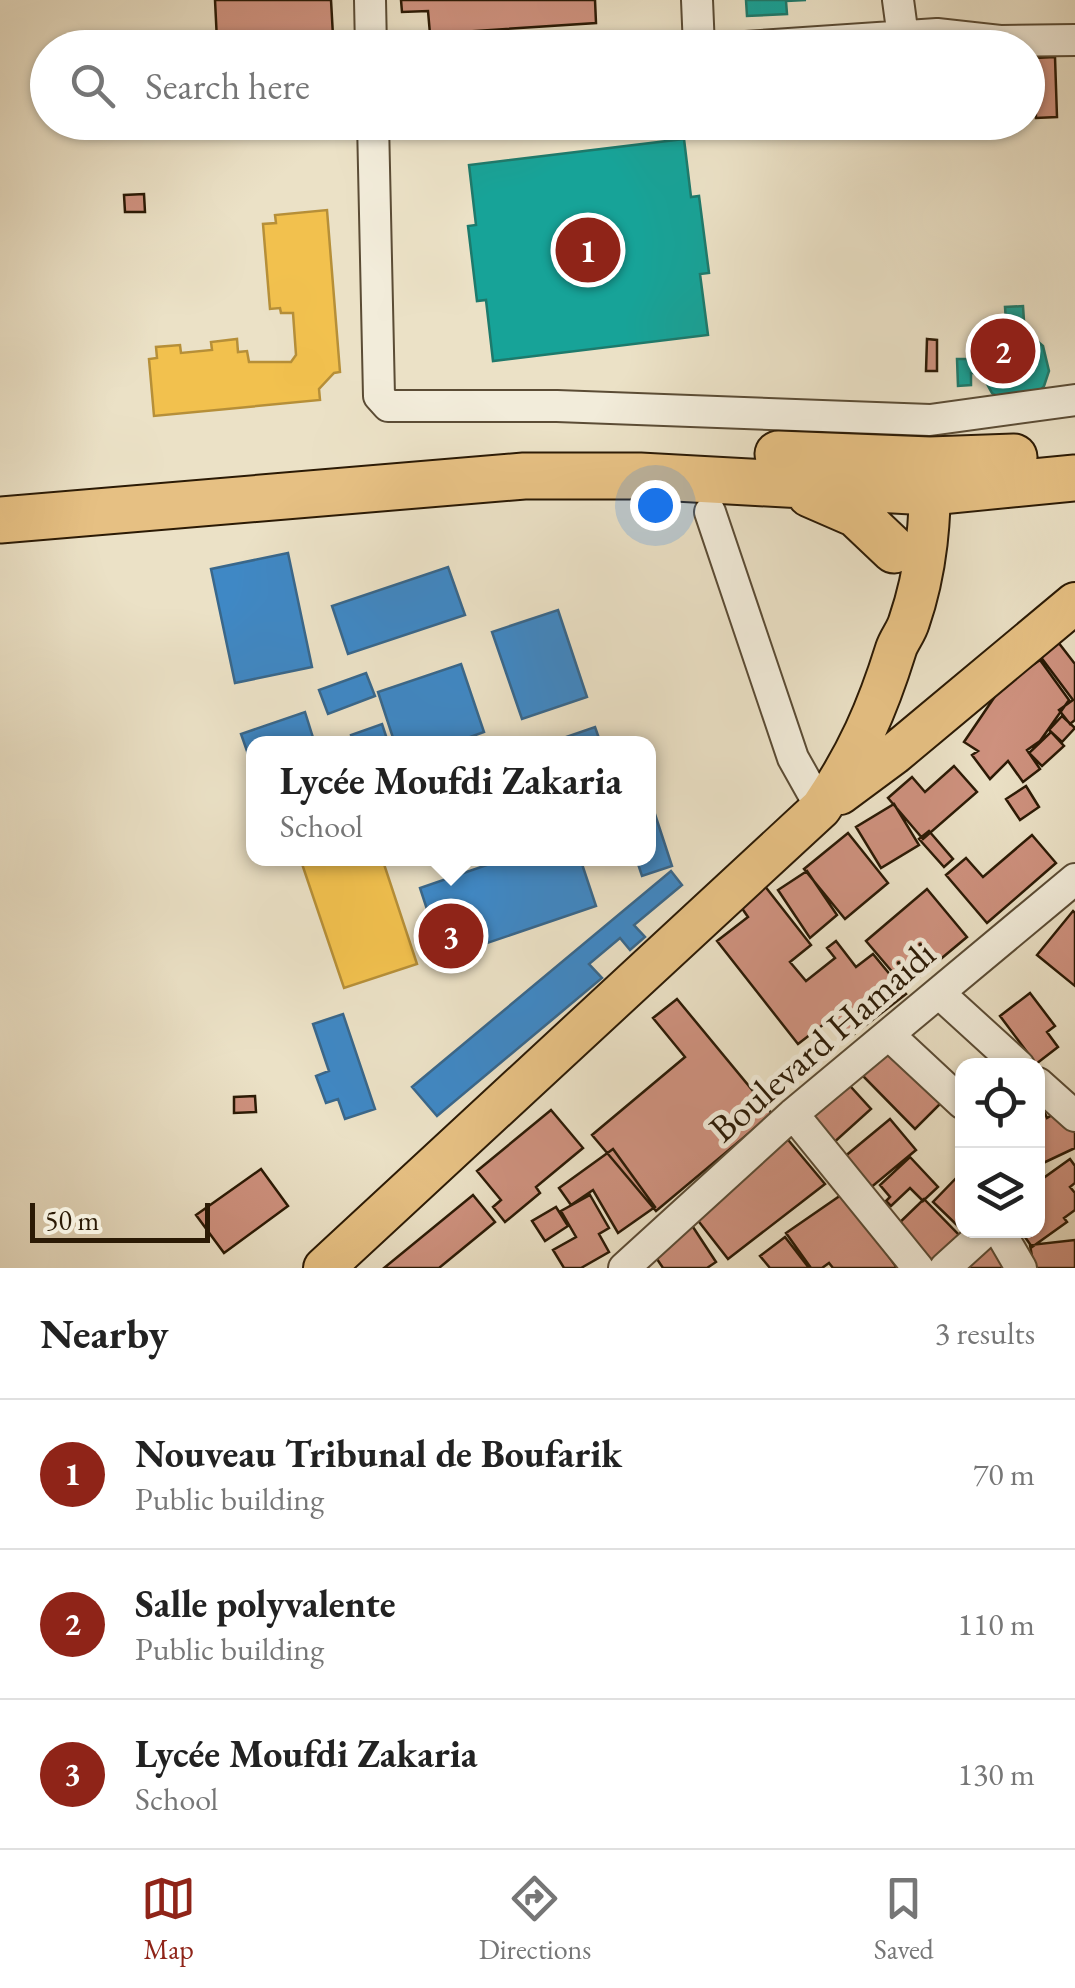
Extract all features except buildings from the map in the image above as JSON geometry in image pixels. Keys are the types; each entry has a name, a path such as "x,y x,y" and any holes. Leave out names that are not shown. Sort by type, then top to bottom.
{"highway":[{"path":"0,491 542,450 642,449 911,475 1075,478"},
{"path":"0,520 524,476 640,476 780,484 911,475 1075,449"},
{"path":"780,484 856,514 894,550"}],"main road":[{"path":"883,738 898,644 894,550 911,475"},
{"path":"898,644 910,620 924,564 911,475"},
{"path":"324,1268 821,808 883,738 1075,603"}],"street":[{"path":"370,0 371,30"},
{"path":"697,0 698,30"},
{"path":"898,0 902,30"},
{"path":"1045,41 1075,40"},
{"path":"373,140 379,396 388,406 558,406 930,420 1075,400"},
{"path":"710,512 792,758 821,808"},
{"name":"Boulevard Hamaidi","path":"624,1268 793,1114 1075,879"},
{"path":"938,993 1010,1058"},
{"path":"889,1035 955,1096"},
{"path":"1045,1088 1075,1116"},
{"path":"793,1114 918,1268"},
{"path":"945,1268 978,1238"},
{"path":"1003,1238 1021,1268"}],"place":[{"name":"Nouveau Tribunal de Boufarik","path":"588,250"},
{"name":"Salle polyvalente","path":"1003,351"},
{"name":"Lycée Moufdi Zakaria","path":"451,936"}]}
